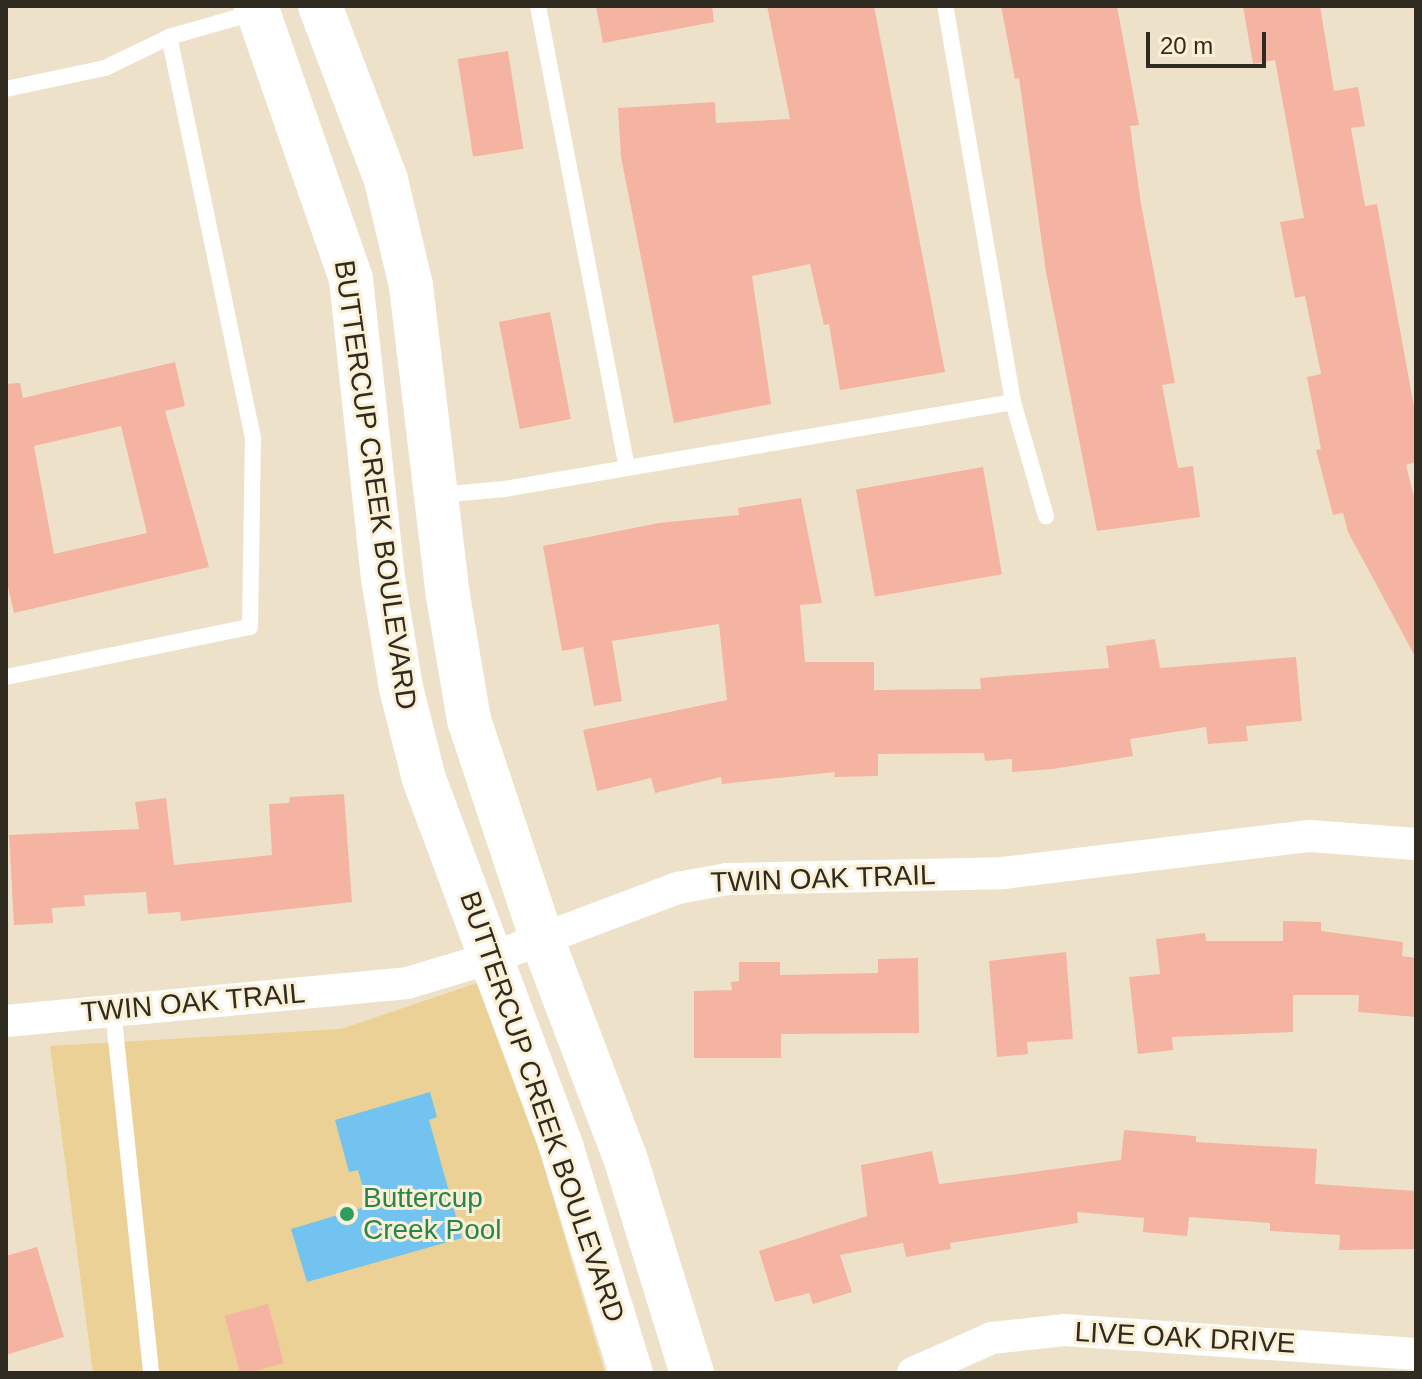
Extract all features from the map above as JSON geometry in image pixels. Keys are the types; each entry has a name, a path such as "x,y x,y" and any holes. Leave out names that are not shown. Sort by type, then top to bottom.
{"street":[{"name":"BUTTERCUP CREEK BOULEVARD","path":"320,6 386,180 411,286 469,720 542,939 625,1157 692,1373"},
{"name":"BUTTERCUP CREEK BOULEVARD","path":"260,8 351,279 383,578 401,688 424,779 494,957 562,1149 631,1373"},
{"name":"TWIN OAK TRAIL","path":"6,1021 407,983 494,957 678,888 727,879 1003,873 1310,836 1416,844"},
{"name":"LIVE OAK DRIVE","path":"913,1373 992,1338 1064,1330 1416,1354"}],"lane":[{"path":"538,6 627,468"},
{"path":"945,6 1013,402 1046,516"},
{"path":"6,89 105,68 169,37 260,8"},
{"path":"6,677 250,627 253,438 169,37"},
{"path":"437,495 627,468 1013,402"},
{"path":"113,1010 151,1373"}],"shaded area":[{"path":"477,983 519,1083 605,1373 93,1373 50,1046 341,1029"}],"water":[{"path":"430,1092 437,1117 429,1120 462,1238 307,1282 291,1229 368,1206 358,1170 349,1172 335,1120"}],"building":[{"path":"596,6 712,6 714,22 603,43"},
{"path":"767,6 874,6 945,372 840,390 829,324 824,325 810,264 752,276 771,404 674,423 621,157 618,108 715,102 716,123 790,119"},
{"path":"1001,6 1117,6 1139,125 1130,126 1141,204 1175,383 1162,385 1178,468 1193,466 1200,517 1097,531 1046,272 1019,78 1015,79"},
{"path":"1243,6 1320,6 1334,91 1358,87 1365,126 1351,128 1365,206 1377,204 1416,418 1416,462 1406,465 1416,505 1416,658 1348,532 1343,513 1333,515 1316,450 1321,449 1307,377 1321,374 1305,296 1295,298 1280,222 1304,218 1275,60 1253,64"},
{"path":"508,51 523,149 473,157 458,59"},
{"path":"550,312 571,419 520,429 499,322"},
{"path":"175,362 185,406 165,411 209,567 14,613 6,578 6,384 20,383 23,398","holes":["121,426 147,533 54,554 34,446"]},
{"path":"983,467 1002,574 875,597 856,489"},
{"path":"801,498 822,603 800,605 805,662 874,662 874,690 981,689 980,678 1109,668 1106,646 1155,639 1160,668 1296,657 1302,721 1246,726 1248,741 1208,744 1206,727 1130,739 1133,756 1053,769 1012,772 1012,759 985,761 984,753 878,754 878,776 834,777 835,772 722,784 721,777 655,793 651,778 597,791 583,730 727,700 719,624 612,641 622,701 594,706 583,647 562,651 543,546 659,523 739,515 738,508"},
{"path":"344,794 352,902 181,921 180,912 148,914 146,892 84,895 85,906 52,908 53,923 14,925 9,835 139,829 135,802 166,798 174,865 272,855 269,804 289,803 290,797"},
{"path":"1283,921 1321,922 1321,931 1403,942 1402,956 1416,958 1416,1017 1358,1012 1359,995 1293,995 1293,1032 1172,1037 1173,1050 1138,1054 1129,977 1160,974 1156,939 1205,933 1206,941 1283,941"},
{"path":"1066,952 1073,1039 1027,1042 1028,1054 997,1057 989,961"},
{"path":"918,958 919,1033 781,1034 781,1058 694,1058 694,991 732,990 731,982 739,981 739,962 780,962 780,975 878,973 878,959"},
{"path":"1124,1130 1196,1136 1196,1142 1317,1149 1315,1184 1416,1191 1416,1249 1339,1250 1340,1235 1270,1231 1270,1223 1189,1217 1187,1236 1143,1232 1144,1218 1077,1212 1078,1223 950,1243 951,1249 906,1257 903,1243 840,1255 852,1292 813,1304 809,1293 775,1302 759,1251 867,1216 861,1165 932,1151 939,1184 1010,1175 1121,1160"},
{"path":"37,1247 64,1337 6,1355 6,1256"},
{"path":"268,1304 284,1363 240,1373 225,1316"}],"place":[{"name":"Buttercup Creek Pool","path":"347,1214"}]}
